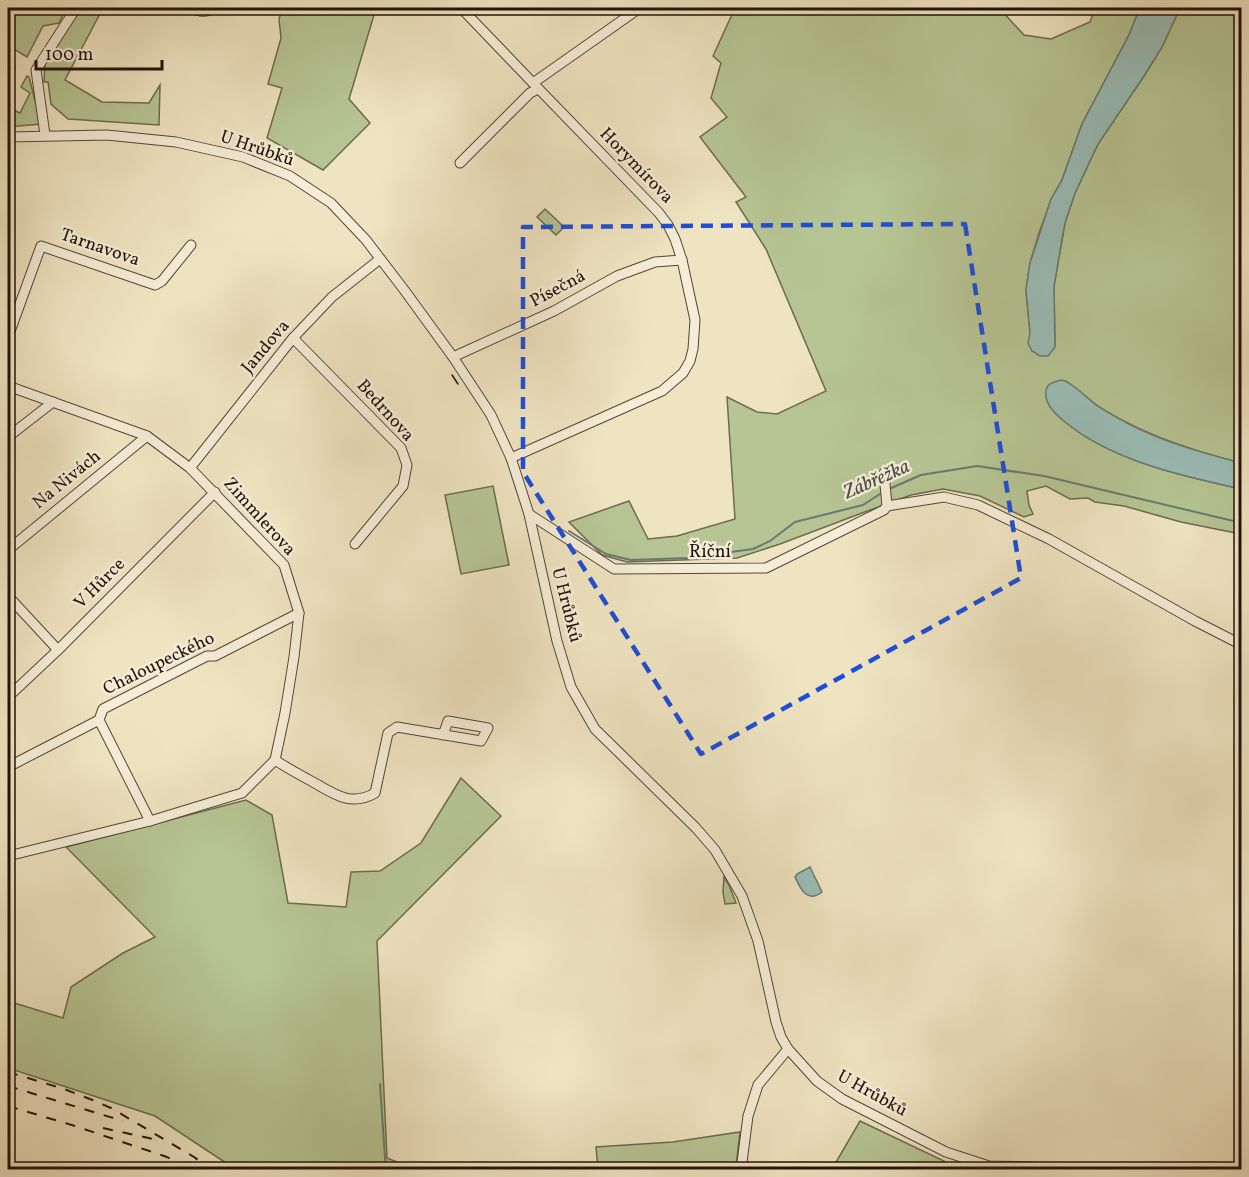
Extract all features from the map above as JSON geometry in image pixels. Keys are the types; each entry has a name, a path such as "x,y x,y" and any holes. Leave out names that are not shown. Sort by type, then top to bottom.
{"street":[{"path":"45,135 36,70 75,8"},
{"path":"191,8 197,11 214,8"},
{"name":"Horymírova","path":"461,8 659,213 675,238 695,320 690,361 683,373 662,391 511,458"},
{"path":"460,163 535,86 638,8"},
{"name":"U Hrůbků","path":"8,137 107,135 176,142 243,157 290,176 332,202 366,240 453,357 491,415 511,458 529,514 557,641 571,687 595,729 696,828 715,850 742,897 758,941 776,1022 788,1049 817,1081 842,1099 946,1152 988,1166 1036,1167 1045,1170"},
{"name":"Tarnavova","path":"8,337 41,246 155,285 162,282 190,245"},
{"name":"Jandova","path":"190,468 293,338 332,297 380,259"},
{"name":"Písečná","path":"453,357 554,311 617,276 655,262 682,260"},
{"name":"Bedrnova","path":"293,338 401,448 407,465 403,486 355,544"},
{"name":"Zimmlerova","path":"8,386 147,436 190,468 284,565 298,613 294,657 275,760"},
{"path":"8,437 53,402"},
{"name":"Na Nivách","path":"8,550 147,436"},
{"path":"884,473 887,504 944,497 978,505 1049,539 1242,645"},
{"name":"V Hůrce","path":"8,697 215,492"},
{"name":"Říční","path":"529,514 614,569 766,568 884,510 887,504"},
{"path":"8,596 58,650"},
{"name":"Chaloupeckého","path":"8,767 99,720 106,707 207,656 215,656 298,613"},
{"path":"99,720 150,821"},
{"path":"8,856 150,821 242,793 275,760 338,796 365,799 375,794 388,733 397,727 443,735 481,741 488,728 448,721 443,735"},
{"path":"741,1170 748,1116 758,1085 788,1049"}],"highlighted area":[{"path":"965,224 1021,578 701,754 523,472 523,227"}],"green space":[{"path":"8,8 66,8 59,23 43,26 27,57 14,49 15,69 10,66 8,69"},
{"path":"80,8 103,8 65,80 102,102 149,103 160,85 159,125 68,119 51,104 48,82 44,82 45,63"},
{"path":"282,8 376,8 349,99 370,123 323,170 267,138 282,88 268,84 281,38 279,19"},
{"path":"735,8 999,8 1024,35 1051,39 1090,22 1095,8 1140,8 1129,35 1082,124 1062,180 1051,200 1030,263 1026,290 1029,343 1055,346 1054,286 1065,223 1075,193 1098,144 1162,47 1180,8 1241,8 1241,463 1160,438 1122,420 1086,398 1055,413 1084,435 1124,456 1163,470 1241,489 1241,534 1181,522 1124,506 1095,502 1088,498 1070,499 1046,486 1027,491 1033,514 1024,517 980,496 943,489 911,495 737,558 627,562 602,555 569,522 629,501 648,539 677,536 735,519 727,397 757,412 777,414 826,391 766,249 736,202 746,197 700,137 727,117 711,98 721,63 713,56"},
{"path":"27,76 41,124 8,127 9,108 20,113 30,93 21,87"},
{"path":"545,209 564,227 556,235 537,217"},
{"path":"493,486 509,565 461,574 445,495"},
{"path":"461,778 501,816 377,941 387,1158 414,1169 235,1169 155,1116 8,1068 8,1001 63,1018 71,987 123,953 155,937 66,847 246,800 272,815 288,903 346,907 351,872 380,871 421,843"},
{"path":"724,877 729,885 736,903 725,904"},
{"path":"860,1121 944,1161 940,1169 832,1169"},
{"path":"740,1132 736,1166 727,1169 598,1169 596,1147 673,1142"}],"water":[{"path":"1140,8 1180,8 1162,47 1098,144 1075,193 1065,223 1054,286 1055,347 1048,356 1040,356 1032,351 1028,343 1030,333 1026,290 1030,263 1051,199 1062,180 1082,124 1129,35"},
{"path":"1062,380 1102,409 1141,430 1183,446 1241,463 1241,489 1195,479 1149,465 1126,457 1084,436 1059,417 1047,401 1048,386"},
{"path":"810,867 822,892 812,896 805,893 795,877"}],"waterway":[{"name":"Zábřežka","path":"889,489 921,475 977,466 1044,476 1242,523"},
{"name":"Zábřežka","path":"569,531 606,554 631,560 687,558 753,549 770,541 795,522 863,505 883,492"},
{"path":"380,1084 387,1170"}],"tram line":[{"path":"452,375 458,384"}],"railway":[{"path":"8,1072 64,1089 111,1108 212,1170"},
{"path":"8,1086 123,1121"},
{"path":"8,1106 167,1157 190,1170"},
{"path":"103,1128 153,1139"}]}
